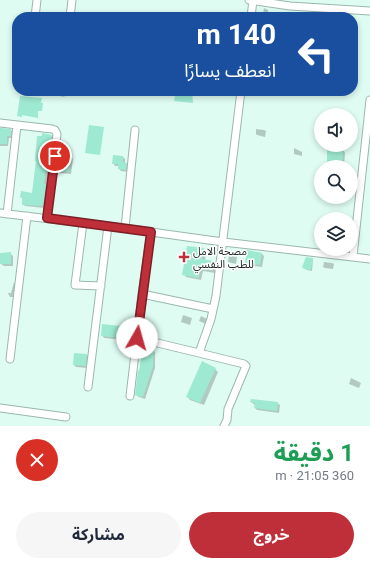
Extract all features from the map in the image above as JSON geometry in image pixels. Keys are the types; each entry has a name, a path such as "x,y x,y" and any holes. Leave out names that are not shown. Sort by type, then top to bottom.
{"street":[{"path":"36,12 37,0"},
{"path":"71,12 72,0"},
{"path":"249,0 290,6 370,11"},
{"path":"252,12 253,0"},
{"path":"199,353 216,296 240,96"},
{"path":"358,212 370,100"},
{"path":"0,123 52,129 55,130 57,134 47,218"},
{"path":"17,125 4,213 223,242 314,252"},
{"path":"125,228 135,130"},
{"path":"10,359 27,216"},
{"path":"84,223 75,285 101,286"},
{"path":"88,387 108,226"},
{"path":"130,396 151,232"},
{"path":"353,256 370,259"},
{"path":"142,294 213,309"},
{"path":"137,338 244,364 246,366 228,409 227,420 224,426"},
{"path":"0,408 66,417"}],"building":[{"path":"20,96 42,98 42,111 38,111 38,118 22,115 22,117 17,116"},
{"path":"175,96 192,96 193,103 174,101"},
{"path":"89,125 104,127 100,155 85,153"},
{"path":"0,128 11,129 11,136 7,136 7,144 0,144"},
{"path":"42,133 52,135 48,169 46,169 44,184 46,184 43,206 22,205 22,198 20,197 21,191 32,193 37,136 42,136"},
{"path":"327,152 343,152 342,160 327,160"},
{"path":"60,155 71,156 69,172 58,171"},
{"path":"113,155 123,156 123,162 127,163 126,170 118,169 118,164 112,164"},
{"path":"187,246 204,248 202,259 213,261 212,270 200,268 199,278 182,275"},
{"path":"247,250 262,253 260,265 245,263"},
{"path":"11,252 11,264 0,264 0,253"},
{"path":"306,257 313,258 311,270 304,269 302,267"},
{"path":"102,324 130,327 129,331 133,332 132,339 101,336"},
{"path":"143,348 154,349 153,366 143,397 135,395 138,370 139,371"},
{"path":"74,353 87,354 86,366 73,365"},
{"path":"202,361 216,368 200,403 186,397"},
{"path":"251,399 278,402 277,411 254,408 255,403 250,402"}],"place":[{"name":"مصحة الامل للطب النفسي","path":"184,257"}],"route":[{"path":"55,156 47,218 151,232 137,338"}]}
